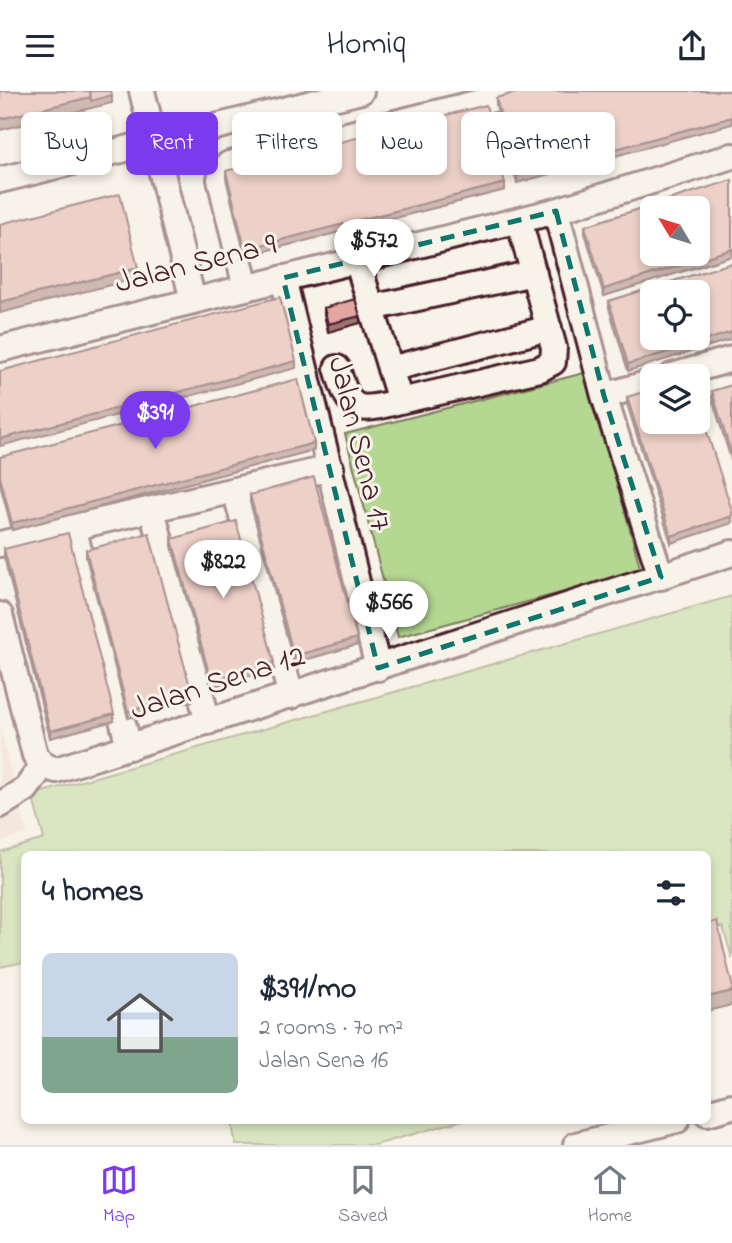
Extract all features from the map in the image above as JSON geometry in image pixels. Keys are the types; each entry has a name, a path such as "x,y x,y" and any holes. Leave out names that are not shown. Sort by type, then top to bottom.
{"street":[{"path":"142,91 148,112"},
{"path":"218,127 360,91"},
{"path":"246,288 220,179 223,169 229,164 525,91"},
{"path":"0,180 126,150"},
{"name":"Jalan Sena 9","path":"0,349 556,211 732,156"},
{"path":"164,175 193,301"},
{"path":"556,211 604,396 661,577"},
{"path":"337,368 346,398 354,407 368,410 540,369 553,362 554,348 519,220"},
{"path":"357,260 400,401"},
{"path":"372,309 534,273"},
{"name":"Jalan Sena 17","path":"282,278 331,468 378,668"},
{"path":"390,369 549,328"},
{"path":"710,365 732,359"},
{"path":"0,455 307,375"},
{"path":"604,396 640,386"},
{"path":"0,544 331,468"},
{"path":"235,490 291,695"},
{"path":"152,510 208,722"},
{"path":"73,527 129,747"},
{"name":"Jalan Sena 12","path":"43,765 56,770 732,553"},
{"path":"0,615 35,755 43,765 26,789 0,805"},
{"path":"711,1111 732,1106"},
{"path":"590,1143 662,1124"}],"highlighted area":[{"path":"556,211 604,396 661,577 378,668 283,278"}],"shaded area":[{"path":"0,727 27,834 0,842"}],"green space":[{"path":"588,372 641,571 398,637 345,434"},
{"path":"732,596 732,958 723,927 711,930 711,851 21,851 21,963 0,967 0,852 44,839 32,795"},
{"path":"232,1124 449,1124 375,1145 236,1145"}],"building":[{"path":"0,91 90,91 91,97 0,119"},
{"path":"90,91 111,91 112,95 91,101"},
{"path":"522,91 732,91 732,117 615,149 615,112 500,112 496,98"},
{"path":"486,105 488,112 461,112 461,175 503,175 505,183 245,249 226,171 232,169 232,175 342,175 342,142 356,138 356,175 447,175 447,115"},
{"path":"732,180 732,249 710,256 710,196 681,196"},
{"path":"120,194 138,268 0,302 0,224"},
{"path":"640,209 640,266 678,266 604,289 585,226"},
{"path":"732,263 732,332 710,339 710,280 677,280"},
{"path":"640,291 640,350 674,350 628,364 609,301"},
{"path":"280,297 296,361 0,439 0,371"},
{"path":"355,299 360,316 328,324 324,308"},
{"path":"298,379 314,443 12,523 0,477 0,457"},
{"path":"732,385 732,456 712,391"},
{"path":"640,393 640,434 708,434 732,516 671,536 627,397"},
{"path":"314,477 357,638 294,656 250,495"},
{"path":"236,521 274,662 211,680 172,539"},
{"path":"68,533 114,714 50,731 4,549"},
{"path":"149,533 192,694 128,711 86,550"},
{"path":"717,921 732,991 711,996 711,923"}]}
